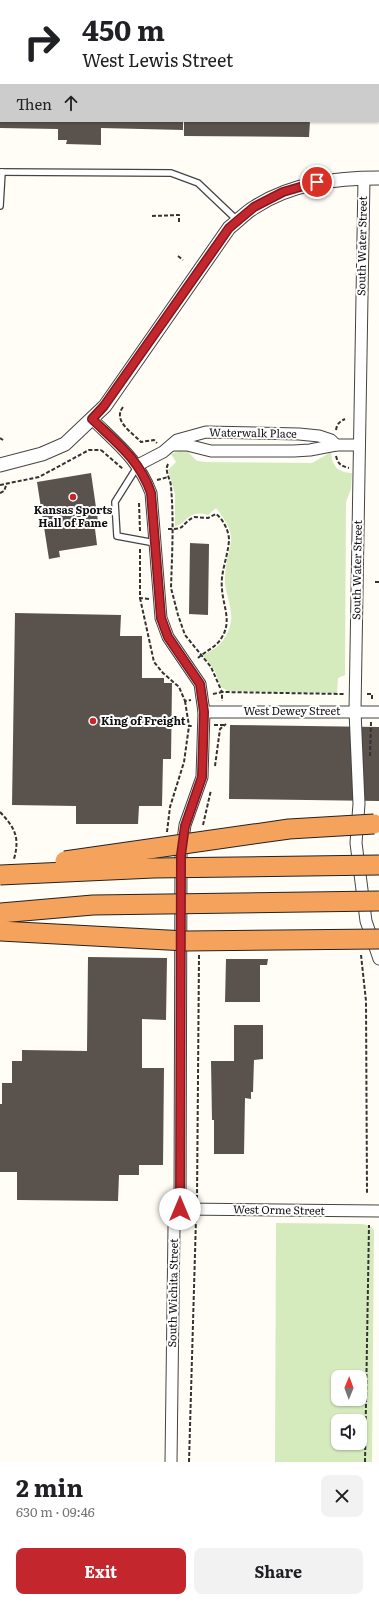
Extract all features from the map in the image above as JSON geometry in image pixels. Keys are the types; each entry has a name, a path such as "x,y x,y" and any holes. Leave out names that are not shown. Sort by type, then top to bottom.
{"highway":[{"path":"4,869 289,829 374,824"},
{"path":"4,869 379,865"},
{"path":"0,913 93,905 379,901"},
{"path":"0,931 186,941 379,939"}],"street":[{"name":"South Water Street","path":"364,178 358,445 355,694 359,804 356,850 366,921 379,959"},
{"path":"1,465 42,454 65,444 92,419 104,406 234,224 254,207 283,192 317,182 379,178"},
{"name":"South Wichita Street","path":"92,419 138,465 151,493 161,618 168,637 200,684 204,712 202,777 185,826 181,855 180,1209 174,1227 171,1462"},
{"name":"Waterwalk Place","path":"167,449 177,440 206,432 299,434 319,436 331,440 336,445"},
{"name":"Waterwalk Place","path":"138,465 179,444 211,451 294,452 336,445 358,445"},
{"name":"West Dewey Street","path":"204,712 379,712"},
{"name":"West Orme Street","path":"180,1209 379,1211"}],"lane":[{"path":"0,206 1,172 171,173 198,183 234,224"},
{"path":"138,465 115,502 117,536 155,543"}],"path":[{"path":"152,216 179,215 179,222"},
{"path":"178,256 183,260"},
{"path":"123,407 119,414 121,422 125,427 141,442 154,440 167,449 169,460 166,468 171,484 173,529 171,588 185,634 211,667 222,692 224,725 220,729 214,770"},
{"path":"0,485 39,477 89,450 101,450 125,427"},
{"path":"0,493 4,491 7,484"},
{"path":"168,529 184,527 194,517 208,518 216,514 220,517 227,529 229,540 221,582 227,615 226,628 222,637 215,646 201,654 196,660"},
{"path":"140,598 154,662 179,688 185,701 189,726 184,762 170,807 166,836"},
{"path":"185,701 222,692 372,694"},
{"path":"189,726 224,725 231,723"},
{"path":"355,724 371,725"},
{"path":"202,826 212,783"},
{"path":"0,812 10,823 16,834 16,850 4,869"},
{"path":"189,1462 196,1209 199,952"},
{"path":"365,1462 369,1225"}],"green space":[{"path":"181,450 187,451 197,461 206,462 312,463 331,452 334,465 339,470 352,473 351,489 346,502 345,675 338,678 337,693 228,691 221,687 214,669 203,655 215,649 220,644 228,633 230,627 230,604 225,582 231,535 224,519 216,508 208,515 192,515 183,523 175,526 175,494 168,470 176,462 171,454"},
{"path":"276,1223 363,1224 370,1226 374,1230 372,1462 275,1462"}],"building":[{"path":"0,122 183,122 183,130 101,128 101,145 66,144 67,140 58,140 58,129 0,128"},
{"path":"184,122 310,122 309,137 184,136"},
{"path":"91,473 99,528 95,529 97,545 59,551 60,557 49,559 37,482"},
{"path":"190,543 209,544 208,615 189,614"},
{"name":"King of Freight","path":"15,613 121,615 120,636 142,636 142,678 164,678 164,683 172,683 171,759 163,759 162,806 139,806 138,824 76,824 76,806 12,805"},
{"path":"230,725 379,727 379,801 229,799"},
{"path":"88,957 167,958 166,1020 142,1019 142,1068 164,1068 163,1165 139,1165 139,1175 119,1175 118,1201 17,1200 17,1172 0,1172 0,1104 2,1104 2,1083 12,1083 12,1061 22,1061 22,1050 87,1051"},
{"path":"226,959 268,959 267,965 260,965 260,1002 225,1002"},
{"path":"234,1025 263,1025 263,1059 254,1060 253,1092 251,1092 251,1099 245,1098 244,1154 214,1154 211,1061 234,1061"}],"place":[{"name":"Kansas Sports Hall of Fame","path":"73,497"},
{"name":"King of Freight","path":"93,721"}],"route":[{"path":"180,1209 181,855 185,826 202,777 204,712 200,684 168,637 161,618 151,493 146,478 138,465 92,419 104,406 229,228 254,207 283,192 317,182"}]}
